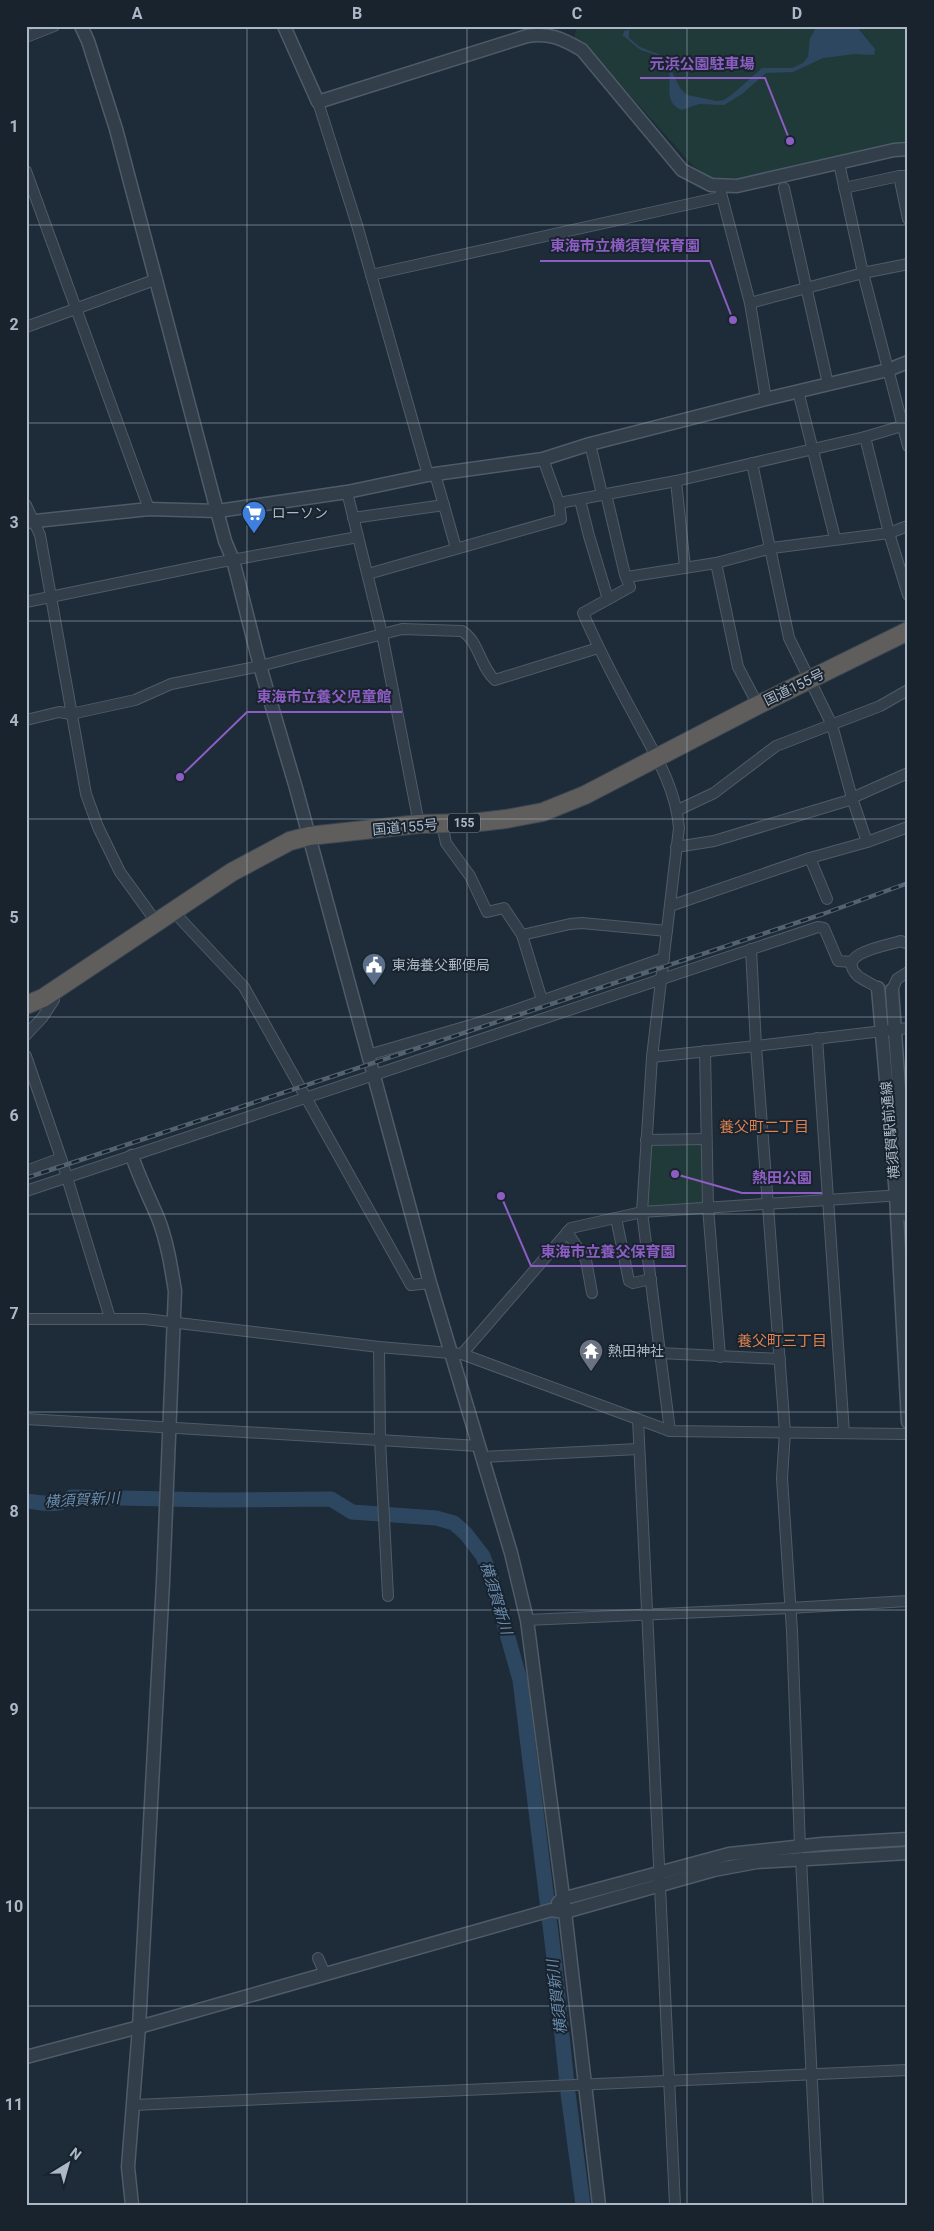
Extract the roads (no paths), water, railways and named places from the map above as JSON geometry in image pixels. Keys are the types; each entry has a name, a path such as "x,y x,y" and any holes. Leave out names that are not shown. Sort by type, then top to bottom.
{"highway":[{"name":"国道155号","path":"26,1005 53,992 173,911 261,855 290,841 309,836 419,824 506,819 543,812 585,795 758,705 908,631"}],"street":[{"path":"26,37 54,26"},
{"path":"81,26 106,95 157,279 225,541 233,560 260,666 309,836 430,1283 456,1353 481,1452 511,1553 527,1620 564,1899 599,2205"},
{"path":"284,26 318,102 456,548"},
{"path":"318,102 503,42 542,33 567,41 582,50 682,170 721,192 750,303 766,399"},
{"path":"371,275 721,192 737,186 894,150 908,149"},
{"path":"839,163 863,273 908,446"},
{"path":"26,171 149,509"},
{"path":"844,188 903,176 908,219"},
{"path":"784,188 828,384"},
{"path":"750,303 863,273 908,264"},
{"path":"26,327 157,279"},
{"path":"30,522 149,509 218,512 347,492 432,474 543,459 590,444 888,370 908,362"},
{"path":"798,391 835,538"},
{"path":"559,503 676,481 865,437 902,426"},
{"path":"865,437 889,533 908,595"},
{"path":"590,444 630,587 583,613 598,648 658,757 678,810 679,828 652,1057 642,1212 670,1431"},
{"path":"368,574 561,519 559,503 543,459"},
{"path":"752,463 772,548 789,638 808,680 832,725 852,799 867,842"},
{"path":"676,481 685,567"},
{"path":"347,492 382,634 419,824"},
{"path":"580,500 608,599"},
{"path":"26,505 30,522 40,535 86,794 98,826 120,872 157,923"},
{"path":"353,518 444,505"},
{"path":"626,577 716,562 772,548 835,538 889,533 908,526"},
{"path":"26,602 233,560 358,538"},
{"path":"716,562 738,667 758,705"},
{"path":"26,720 59,712 71,714 135,700 171,684 260,666 402,629 462,631 474,645 487,673 495,680 598,648"},
{"path":"678,810 714,793 776,746 880,706 908,690"},
{"path":"676,847 714,842 852,799 908,773"},
{"path":"442,824 446,843 470,876 487,912 504,908 522,935 542,1000"},
{"path":"670,906 908,827"},
{"path":"810,858 827,898"},
{"path":"173,911 244,987 411,1285 430,1283"},
{"path":"522,935 582,923 667,931"},
{"path":"26,1191 660,979 822,927 827,933 838,961 852,962"},
{"path":"878,988 858,976 852,962 859,953 902,941 908,944"},
{"path":"751,949 756,1046 785,1432 782,1478 790,1608 810,2076 818,2205"},
{"path":"368,1055 478,1023 664,958"},
{"path":"892,990 897,979 908,972"},
{"name":"横須賀駅前通線","path":"878,988 895,1029"},
{"name":"横須賀駅前通線","path":"892,990 903,1195 908,1422"},
{"path":"26,1036 42,1018 54,1000 53,992"},
{"path":"652,1057 895,1029"},
{"path":"817,1038 844,1433"},
{"path":"705,1051 708,1207 720,1357"},
{"path":"26,1056 61,1158 110,1318"},
{"path":"646,1140 706,1139"},
{"path":"132,1156 137,1173 158,1218 169,1255 175,1291 172,1323 171,1427 140,2027 128,2167 132,2205"},
{"path":"26,1171 61,1158"},
{"path":"456,1353 571,1228 642,1212 903,1195"},
{"name":"横須賀駅前通線","path":"903,1195 908,1216"},
{"path":"616,1218 629,1281 633,1283 650,1279"},
{"path":"567,1232 586,1260 592,1293"},
{"path":"26,1319 146,1319 379,1347 456,1353 670,1431 908,1434"},
{"path":"379,1347 380,1440 388,1596"},
{"path":"660,1354 780,1359"},
{"path":"26,1419 380,1440 481,1452 638,1449"},
{"path":"638,1419 675,2205"},
{"path":"527,1620 908,1601"},
{"path":"546,1911 565,1912 714,1870 801,1852 908,1839"},
{"path":"26,2057 140,2027 546,1911 564,1899 729,1854 801,1852 908,1854"},
{"path":"318,1958 324,1974"},
{"path":"134,2105 584,2084 810,2076 908,2070"}],"water":[{"path":"817,26 856,26 875,49 874,55 855,54 823,58 793,72 766,73 742,94 724,105 699,104 682,110 671,101 668,68 663,59 641,50 623,36 624,31 629,30 629,38 640,47 658,54 666,60 680,88 687,95 717,101 724,100 734,93 762,68 792,68 803,63 808,57 810,38"}],"waterway":[{"name":"横須賀新川","path":"26,1501 56,1503 71,1497 216,1500 331,1499 352,1512 436,1518 454,1523 466,1534 483,1556 520,1680 554,1958 567,2084"},
{"name":"横須賀新川","path":"568,2093 583,2205"}],"railway":[{"path":"26,1178 823,914 908,883"}],"place":[{"name":"元浜公園駐車場","path":"790,141"},
{"name":"東海市立横須賀保育園","path":"733,320"},
{"name":"ローソン","path":"254,534"},
{"name":"東海市立養父児童館","path":"180,777"},
{"name":"東海養父郵便局","path":"374,986"},
{"name":"熱田公園","path":"675,1174"},
{"name":"東海市立養父保育園","path":"501,1196"},
{"name":"熱田神社","path":"591,1372"}],"district":[{"name":"養父町二丁目","path":"764,1127"},
{"name":"養父町三丁目","path":"782,1341"}]}
